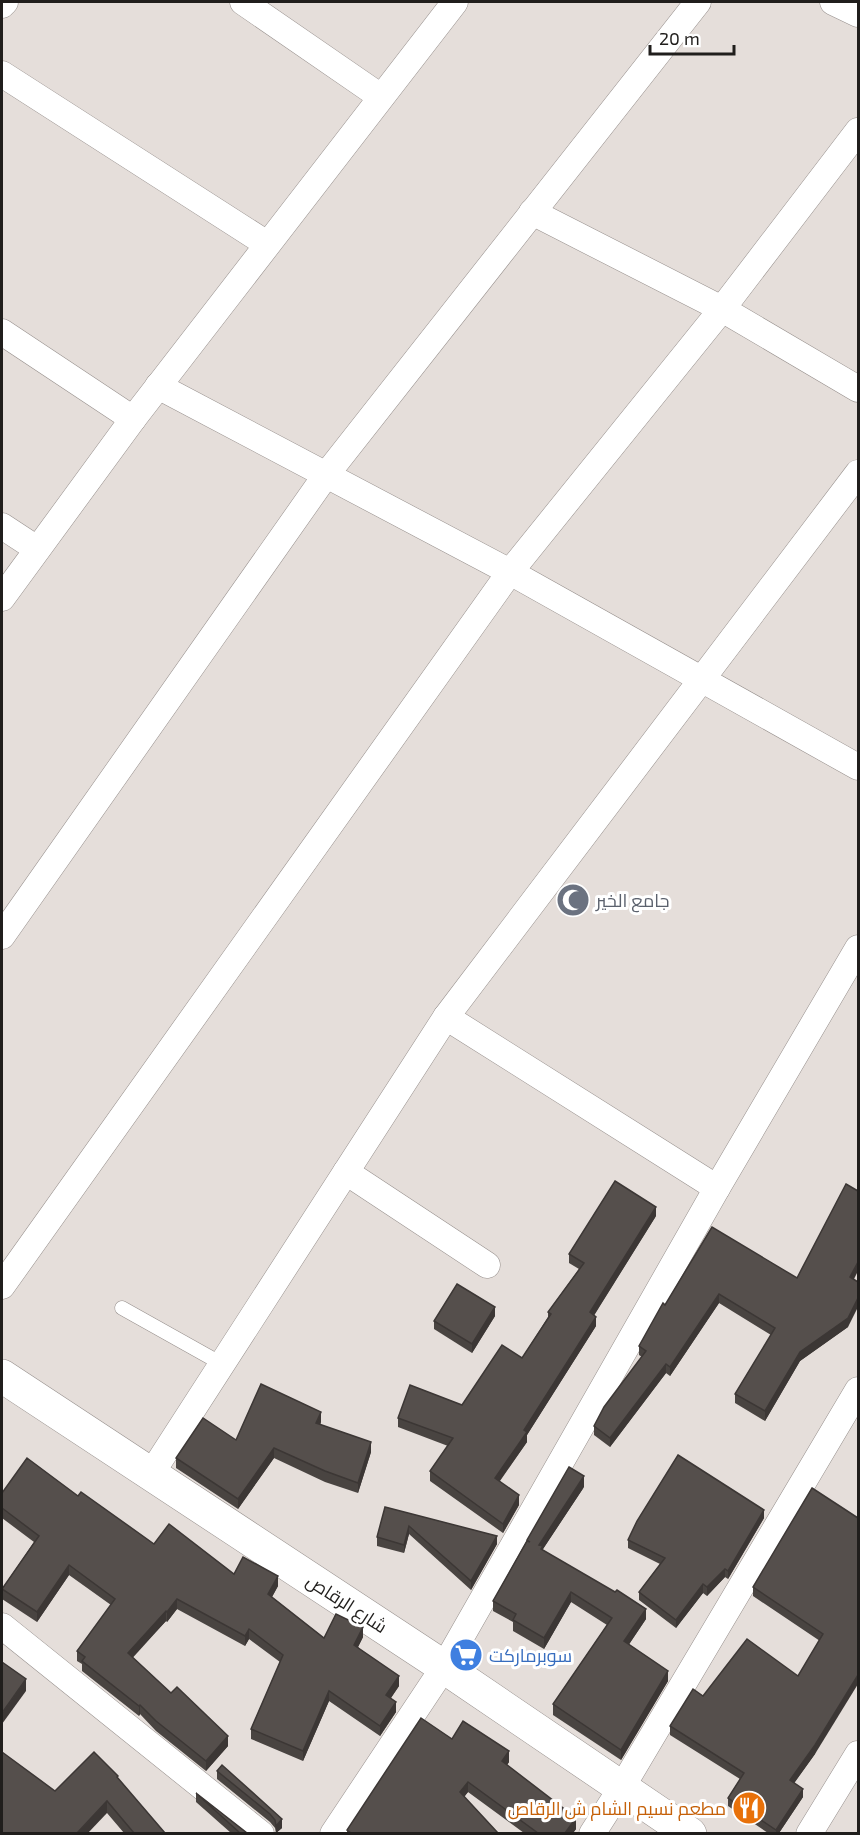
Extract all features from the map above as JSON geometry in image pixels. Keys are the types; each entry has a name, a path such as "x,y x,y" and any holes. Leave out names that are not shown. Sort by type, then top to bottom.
{"street":[{"path":"243,2 381,97"},
{"path":"2,598 158,386 455,2"},
{"path":"2,936 326,475 698,2"},
{"path":"833,2 858,14"},
{"path":"2,74 267,244"},
{"path":"2,1286 510,572 722,309 858,131"},
{"path":"532,212 722,309 858,388"},
{"path":"2,332 133,419"},
{"path":"158,386 510,572 858,767"},
{"path":"151,1474 446,1017 858,473"},
{"path":"2,526 37,549"},
{"path":"333,1833 444,1667 717,1188 858,948"},
{"path":"446,1017 717,1188"},
{"path":"346,1172 487,1265"},
{"name":"شارع الرقاص","path":"2,1376 444,1667 690,1833"},
{"path":"592,1833 622,1787 858,1390"},
{"path":"2,1626 261,1833"},
{"path":"809,1833 858,1754"}],"lane":[{"path":"122,1308 222,1364"}],"building":[{"path":"615,1181 656,1207 590,1312 596,1317 524,1430 527,1432 495,1478 519,1495 503,1524 430,1471 453,1438 398,1418 410,1385 462,1405 502,1345 522,1358 551,1314 548,1312 584,1263 569,1254"},
{"path":"846,1184 858,1191 858,1262 850,1277 858,1282 858,1298 848,1318 800,1352 765,1411 735,1394 775,1328 719,1294 670,1367 666,1364 610,1438 594,1426 604,1407 646,1351 639,1346 663,1303 665,1305 712,1227 797,1278"},
{"path":"457,1284 495,1307 472,1344 434,1321"},
{"path":"261,1384 321,1412 316,1423 371,1442 358,1483 274,1448 238,1499 176,1458 203,1418 236,1440"},
{"path":"678,1455 764,1510 728,1571 725,1569 707,1587 703,1584 676,1620 639,1592 665,1558 628,1540 637,1521"},
{"path":"27,1458 78,1496 81,1492 154,1544 169,1524 234,1574 243,1557 278,1576 268,1594 324,1638 336,1614 363,1627 354,1645 399,1676 386,1695 396,1702 380,1726 329,1691 303,1751 251,1729 283,1655 249,1629 245,1636 177,1599 128,1653 171,1693 177,1687 228,1736 206,1761 156,1721 140,1705 82,1661 85,1657 77,1651 115,1599 69,1565 37,1612 2,1589 39,1536 2,1508 2,1493"},
{"path":"569,1467 584,1476 539,1545 543,1546 541,1549 615,1592 617,1590 646,1609 624,1641 668,1671 621,1750 553,1704 612,1618 571,1592 544,1638 513,1620 516,1614 493,1601 527,1541 530,1542 527,1540"},
{"path":"812,1488 858,1518 858,1675 815,1745 790,1780 803,1789 776,1830 728,1798 744,1773 670,1726 693,1689 703,1696 747,1639 798,1676 823,1634 753,1587"},
{"path":"385,1507 497,1536 471,1581 409,1526 404,1545 377,1537"},
{"path":"2,1662 26,1679 2,1713"},
{"path":"421,1718 452,1739 463,1721 509,1751 502,1761 576,1818 565,1833 538,1833 468,1782 460,1792 498,1833 351,1833 347,1830"},
{"path":"2,1752 55,1791 94,1752 118,1776 165,1833 134,1833 107,1801 77,1833 2,1833"},
{"path":"222,1765 282,1819 276,1826 270,1814 217,1771"},
{"path":"196,1793 247,1833 240,1833"}],"place":[{"name":"جامع الخير","path":"573,900"},
{"name":"سوبرماركت","path":"466,1655"},
{"name":"مطعم نسيم الشام ش الرقاص","path":"749,1808"}]}
